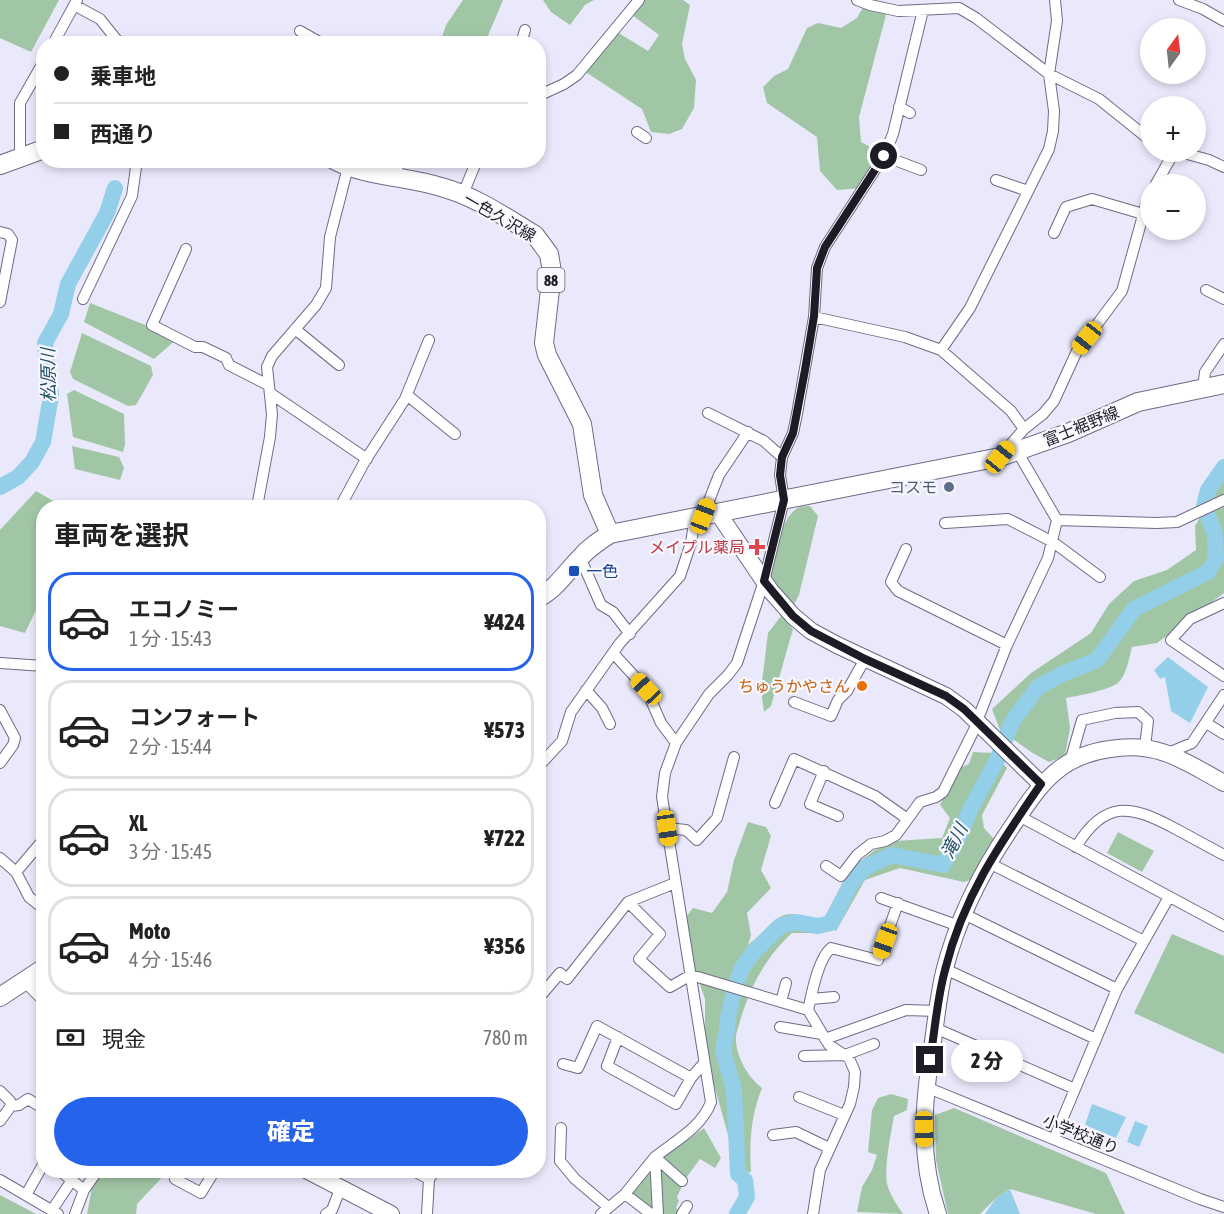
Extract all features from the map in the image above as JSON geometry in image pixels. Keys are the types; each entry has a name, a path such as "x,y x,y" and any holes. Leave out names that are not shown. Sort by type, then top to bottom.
{"main road":[{"path":"0,165 36,152"},
{"name":"一色久沢線","path":"354,168 366,172 397,168 463,194 535,235 549,254 552,272 544,343 547,356 582,424 593,495 610,534"},
{"name":"富士裾野線","path":"546,592 555,586 580,557 610,534 1009,454 1068,433 1138,402 1224,384"},
{"path":"0,997 36,974"}],"street":[{"path":"546,92 577,75 639,0"},
{"path":"857,0 898,11 959,8 976,18 1049,74 1099,99 1140,132"},
{"path":"941,350 970,309 1049,149 1054,111 1049,74 1057,21 1055,0"},
{"path":"1179,0 1203,9 1224,21"},
{"path":"57,36 76,2 100,19 114,36"},
{"path":"561,1128 560,1161 604,1211 625,1194 656,1158 707,1114 711,1102 662,796 665,772 676,743 710,694 729,675 737,663 764,581 784,500 780,475 782,457 793,433 814,316 817,268 825,247 884,156 893,134 923,10"},
{"path":"523,36 525,30"},
{"path":"300,31 309,36"},
{"path":"20,157 20,103 36,75"},
{"path":"899,107 910,113"},
{"path":"884,156 921,170"},
{"path":"1206,161 1224,167"},
{"path":"83,299 132,196 136,168"},
{"path":"258,500 272,414 267,367 316,305 326,288 330,237 340,168"},
{"path":"463,194 474,168"},
{"path":"996,180 1028,191"},
{"path":"1054,233 1066,207 1092,199 1140,213"},
{"path":"826,866 841,876 857,855 871,844 885,842 896,835 906,818 920,802 943,792 979,723 1008,645 1053,542 1057,520 1009,454 1024,429 1043,414 1054,401 1077,351 1122,291 1140,225"},
{"path":"0,232 8,234 12,240 0,302"},
{"path":"186,249 152,325 195,347 203,347 226,358 229,365 269,389 368,459"},
{"path":"1206,290 1224,299"},
{"path":"814,316 905,337 941,350 1011,411 1024,429"},
{"path":"295,329 339,365"},
{"path":"344,500 407,395 429,340"},
{"path":"1203,388 1205,372 1224,344"},
{"path":"407,395 455,434"},
{"path":"708,413 764,441 782,457"},
{"path":"546,751 561,741 571,711 620,644 680,576 718,476 748,432"},
{"path":"1057,520 1177,522 1224,500"},
{"path":"705,515 793,616 811,631 865,659 946,696 979,723 1041,784"},
{"path":"945,523 1008,519 1053,542 1100,577"},
{"path":"906,549 891,582 898,591 1008,645"},
{"path":"580,557 602,605 613,612 630,634"},
{"path":"1224,603 1190,619 1171,640 1224,676"},
{"path":"614,654 646,689 661,723 676,743"},
{"path":"794,702 831,716 838,700 847,691 865,659"},
{"path":"0,663 36,665"},
{"path":"586,690 602,708 610,724"},
{"path":"1168,753 1191,743 1224,695"},
{"path":"0,710 15,738 13,745 0,763"},
{"path":"1070,762 1082,720 1115,713 1138,712 1148,721 1145,747"},
{"path":"1206,723 1224,734"},
{"path":"938,1214 929,1182 923,1114 945,969 981,875 1019,816 1041,784 1055,771 1070,762 1108,749 1145,747 1168,753 1224,783"},
{"path":"667,828 686,830 697,840 717,818 734,757"},
{"path":"776,803 794,759 874,796 906,818"},
{"path":"824,771 810,804 838,816"},
{"path":"1076,847 1093,823 1116,811 1129,810 1148,815 1224,855"},
{"path":"1019,816 1224,926"},
{"path":"16,872 36,848"},
{"path":"0,858 16,872 29,897 36,903"},
{"path":"989,863 1144,941"},
{"path":"546,989 560,973 567,979 628,902 675,884"},
{"path":"1054,1139 1117,989 1169,897"},
{"path":"881,898 962,920 1117,989"},
{"path":"628,902 660,934 639,959 670,987 691,975 781,1002 809,1005 834,997"},
{"path":"813,1214 820,1170 850,1104 855,1072 849,1058 829,1046 809,1005 825,953 831,948 878,960 898,903"},
{"path":"945,969 1096,1039"},
{"path":"27,980 36,989"},
{"path":"781,1002 786,983"},
{"path":"780,1027 824,1036 906,1010 936,1020 1075,1089"},
{"path":"563,1064 578,1068 597,1026 692,1078"},
{"path":"618,1037 607,1066 676,1104 704,1063"},
{"path":"804,1056 845,1055 874,1044"},
{"name":"小学校通り","path":"926,1087 1189,1195 1224,1207"},
{"path":"0,1091 10,1101 11,1106"},
{"path":"799,1098 844,1116"},
{"path":"0,1121 11,1106 28,1100 36,1104"},
{"path":"773,1135 796,1132 829,1148"},
{"path":"656,1158 682,1181"},
{"path":"656,1158 658,1214"},
{"path":"26,1195 36,1177"},
{"path":"69,1178 84,1190"},
{"path":"75,1214 84,1190 92,1178"},
{"path":"176,1179 201,1193 210,1178"},
{"path":"322,1178 391,1214"},
{"path":"427,1214 433,1178"},
{"path":"0,1180 55,1212 72,1180"},
{"path":"326,1214 332,1209 341,1187"},
{"path":"625,1194 651,1214"}],"green space":[{"path":"0,0 59,0 40,36 36,36 36,43 31,52 0,38"},
{"path":"463,0 503,0 488,36 442,36 446,25"},
{"path":"543,0 594,0 585,5 570,25 551,12"},
{"path":"639,0 683,0 690,5 682,44 685,59 696,80 694,108 682,129 669,134 651,132 642,109 584,71 617,32 648,51 659,35 628,12"},
{"path":"870,5 886,15 859,117 861,142 876,150 863,188 837,190 820,171 817,137 767,103 763,87 774,76 788,69 807,28 818,23 841,28 857,18 862,9"},
{"path":"90,303 178,338 154,359 84,322"},
{"path":"82,333 151,366 153,375 136,405 128,406 73,379 70,372"},
{"path":"74,390 124,414 123,452 73,437 67,394"},
{"path":"72,446 119,457 124,468 120,480 75,469"},
{"path":"1224,477 1224,593 1157,643 1132,647 1126,671 1114,686 1066,698 1070,728 1065,756 1049,762 1000,730 992,709 1031,673 1091,633 1109,604 1134,581 1167,570 1196,550 1195,526"},
{"path":"36,491 52,500 36,500 36,610 25,633 0,626 0,530"},
{"path":"810,506 818,516 799,595 793,606 767,578 786,522 796,509"},
{"path":"781,616 793,629 771,706 764,712 761,690 768,633"},
{"path":"973,752 993,753 1007,768 982,815 984,828 994,839 978,877 964,882 900,868 865,880 836,931 823,920 850,869 875,850 895,841 942,838 950,818 940,805 957,769 969,764"},
{"path":"748,822 766,827 771,836 761,870 771,888 747,913 751,935 748,945 774,921 789,914 798,916 821,933 792,933 766,963 744,1008 736,1037 737,1046 748,1072 762,1088 755,1108 752,1129 751,1172 738,1171 705,1052 705,999 695,970 686,917 693,908 712,913 727,892 734,860"},
{"path":"1118,832 1154,851 1142,872 1107,853"},
{"path":"1172,934 1224,956 1224,1054 1134,1013"},
{"path":"891,1094 908,1099 907,1110 894,1116 886,1169 888,1188 903,1214 857,1212 862,1187 872,1170 877,1155 868,1152 872,1110 878,1098"},
{"path":"954,1108 1106,1173 1125,1214 1096,1214 1010,1189 996,1198 980,1214 948,1214 936,1160 935,1115"},
{"path":"704,1128 721,1158 715,1168 700,1159 686,1178 677,1197 679,1201 676,1208 685,1214 654,1214 629,1194 667,1155"},
{"path":"94,1178 161,1178 137,1204 136,1214 87,1214"},
{"path":"0,1195 36,1214 0,1214"}],"water":[{"path":"1168,657 1208,687 1190,723 1171,711 1165,677 1160,679 1154,670"},
{"path":"1092,1104 1126,1117 1116,1138 1085,1125"},
{"path":"1135,1121 1148,1126 1139,1147 1127,1142"},
{"path":"1010,1189 1020,1214 985,1214 996,1198"}],"waterway":[{"name":"松原川","path":"0,487 18,477 32,462 43,442 51,396 45,343 61,314 68,284 107,213 115,188"},
{"name":"滝川","path":"737,1214 747,1197 745,1180 738,1174 734,1090 723,1050 728,1017 742,968 753,953 780,926 795,922 818,926 831,923 852,882 866,867 892,855 943,865 997,760 1012,722 1038,687 1062,674 1097,660 1134,609 1208,572 1216,559 1215,534 1204,506 1208,490 1224,467"}],"place":[{"name":"コスモ","path":"949,487"},
{"name":"メイプル薬局","path":"757,547"},
{"name":"一色","path":"574,571"},
{"name":"ちゅうかやさん","path":"862,686"}],"route":[{"path":"884,156 825,247 817,268 814,285 814,316 805,370 793,433 782,457 780,475 784,500 764,581 793,616 811,631 865,659 946,696 964,709 1041,784 981,875 964,914 945,969 930,1060"}]}
